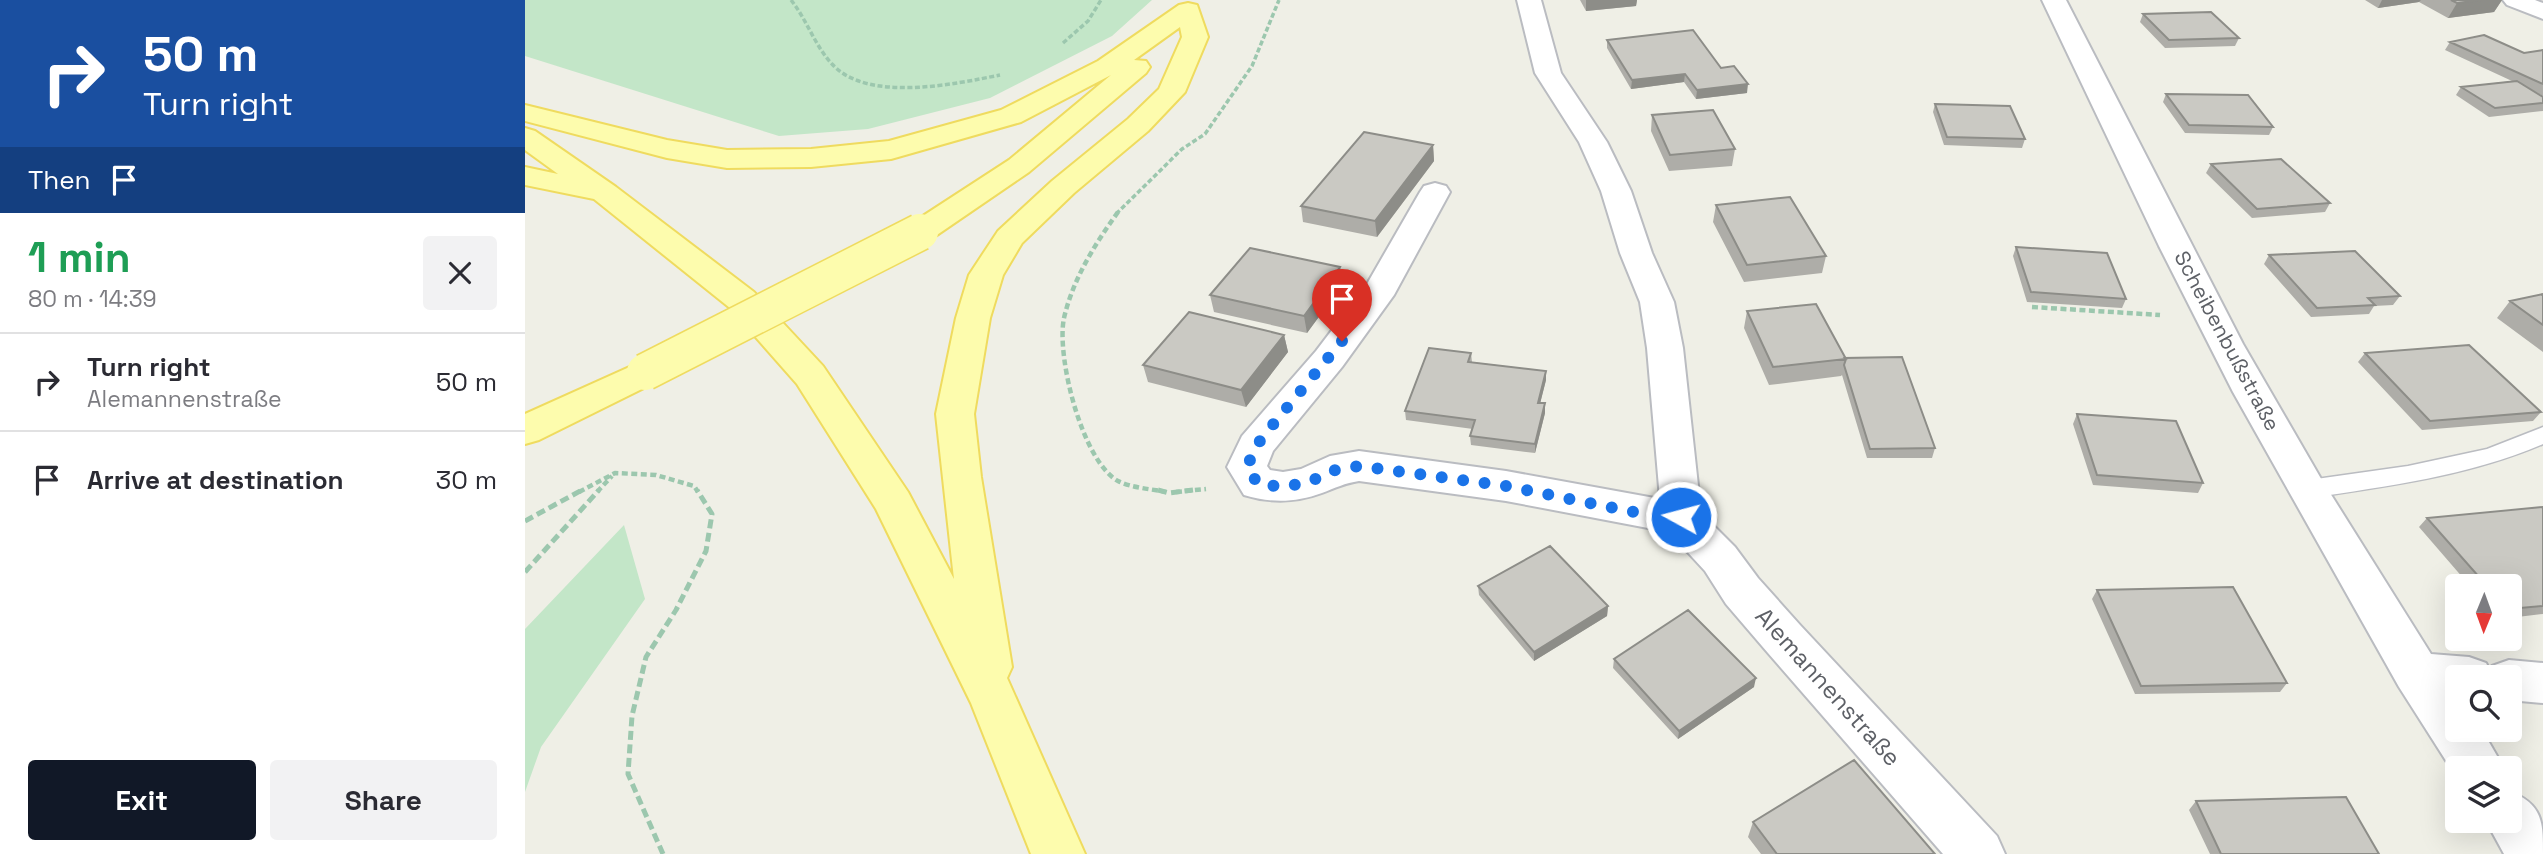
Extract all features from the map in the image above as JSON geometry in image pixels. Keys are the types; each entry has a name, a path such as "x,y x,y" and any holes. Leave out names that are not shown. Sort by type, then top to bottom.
{"main road":[{"path":"525,113 667,149 727,159 811,158 891,150 1011,116 1107,67 1192,5"},
{"path":"525,430 920,232 1019,166 1118,85 1174,31 1192,5"},
{"path":"993,700 961,477 955,414 973,318 986,275 1009,238 1063,187 1138,125 1171,92 1195,37 1192,5"},
{"path":"525,137 605,193 743,300 810,375 893,503 993,700 1058,854"},
{"path":"525,176 605,193"}],"street":[{"path":"1435,192 1382,288 1329,359 1256,446 1247,467 1258,484 1283,487 1310,482 1330,471 1359,466 1493,484 1634,512 1681,517 1665,348 1657,302 1611,179 1593,142 1548,73 1529,0"},
{"name":"Scheibenbußstraße","path":"2054,0 2251,391 2416,673 2471,756"},
{"path":"2515,0 2543,12"},
{"name":"Alemannenstraße","path":"1681,517 1720,559 1742,591 1793,649 1978,854"},
{"path":"2416,673 2445,675"},
{"path":"2522,681 2543,683"},
{"path":"2521,833 2534,854"}],"lane":[{"path":"2309,489 2408,475 2492,456 2543,435"}],"path":[{"path":"790,0 834,66 861,83 921,88 999,75 1010,70"},
{"path":"1054,51 1089,21 1101,0"},
{"path":"1169,493 1118,481 1093,454 1076,414 1067,369 1065,319 1085,262 1111,223 1182,149 1205,134 1252,66 1279,0"},
{"path":"2032,307 2213,319"},
{"path":"525,521 615,473 656,475 694,486 712,514 706,551 676,610 646,657 632,716 628,774 663,854"},
{"path":"525,572 615,473"}],"green space":[{"path":"525,0 1152,0 1112,36 990,98 868,129 779,136 525,56"},
{"path":"624,525 645,599 541,747 525,792 525,629"}],"building":[{"path":"2451,0 2481,0 2457,3"},
{"path":"2211,12 2239,38 2169,40 2143,14"},
{"path":"1693,30 1721,68 1734,66 1748,84 1697,90 1685,74 1632,80 1607,40"},
{"path":"2484,35 2524,53 2543,50 2543,84 2450,42"},
{"path":"2517,81 2543,97 2543,103 2495,108 2461,87"},
{"path":"2166,94 2248,95 2273,127 2189,125"},
{"path":"1935,104 2010,106 2025,139 1947,137"},
{"path":"1713,110 1735,149 1670,155 1652,115"},
{"path":"1364,132 1433,145 1375,221 1301,206"},
{"path":"2281,159 2330,203 2257,209 2211,164"},
{"path":"1790,197 1826,256 1747,265 1716,205"},
{"path":"2016,247 2107,253 2126,299 2031,292"},
{"path":"1250,248 1340,267 1304,316 1210,295"},
{"path":"2355,251 2400,296 2368,298 2375,305 2317,308 2269,255"},
{"path":"2543,294 2543,325 2510,301"},
{"path":"1816,304 1846,359 1773,367 1747,311"},
{"path":"1189,312 1284,335 1241,390 1143,365"},
{"path":"2469,345 2541,412 2430,421 2365,353"},
{"path":"1429,348 1471,353 1468,362 1546,371 1538,403 1545,403 1535,444 1470,436 1475,420 1405,411"},
{"path":"1902,357 1935,448 1870,449 1844,365 1845,358"},
{"path":"2077,414 2176,421 2203,483 2097,475"},
{"path":"2543,507 2543,606 2522,608 2522,574 2476,574 2427,518"},
{"path":"1550,546 1608,606 1534,652 1478,586"},
{"path":"2233,587 2287,683 2141,686 2097,590"},
{"path":"1688,610 1756,678 1679,731 1614,659"},
{"path":"1854,760 1935,854 1777,854 1753,822"},
{"path":"2346,797 2379,854 2221,854 2196,801"}],"route":[{"path":"1342,341 1256,446 1247,467 1258,484 1283,487 1310,482 1330,471 1359,466 1506,486 1634,512 1681,517"}]}
